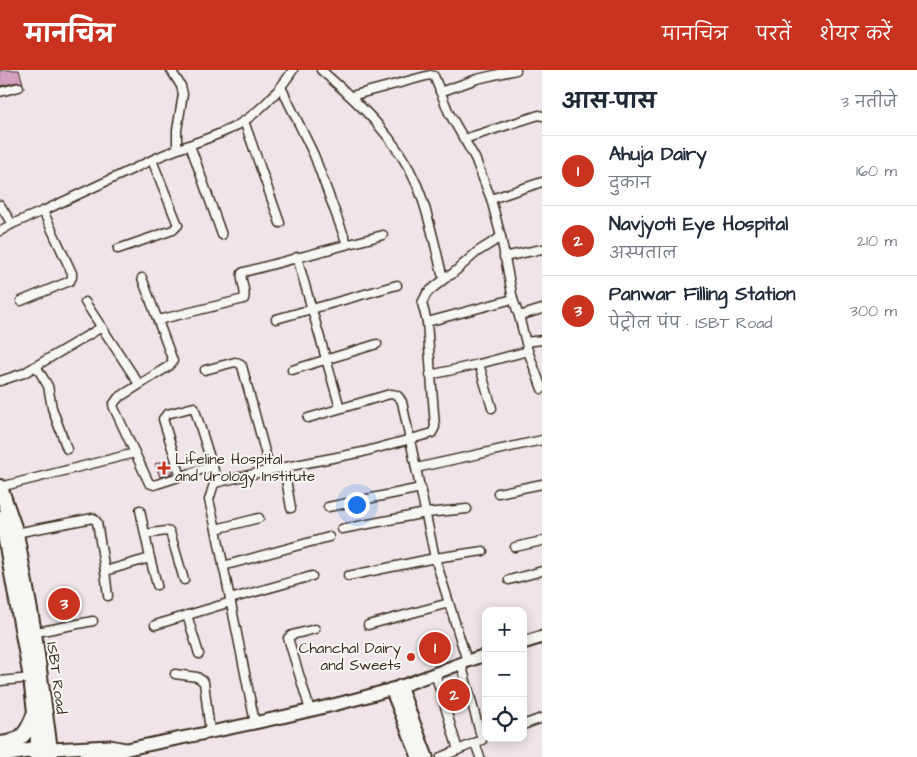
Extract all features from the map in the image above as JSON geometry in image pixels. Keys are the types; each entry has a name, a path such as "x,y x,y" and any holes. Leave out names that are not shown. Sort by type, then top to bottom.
{"highway":[{"name":"ISBT Road","path":"0,487 16,533 44,753"},
{"path":"0,518 29,633 35,713 44,753 0,755"},
{"path":"0,744 22,737 29,729 35,713"}],"main road":[{"path":"527,642 542,637"},
{"path":"85,757 116,753 126,749 310,710 396,688 482,656"},
{"path":"396,688 418,757"},
{"path":"396,688 427,757"},
{"path":"44,753 110,746 126,749"}],"street":[{"path":"171,70 181,86 183,94 177,130 177,149"},
{"path":"0,231 152,160 219,134 244,121 281,87 293,70"},
{"path":"321,70 351,96 384,132 405,162 417,186 442,274 448,277"},
{"path":"474,70 477,79"},
{"path":"440,92 477,79 516,70"},
{"path":"351,96 430,75 434,76 449,113 475,158 491,199 501,237 513,300 528,351 542,389"},
{"path":"0,92 19,87"},
{"path":"281,87 314,156 347,244"},
{"path":"464,140 539,115 542,116"},
{"path":"244,121 280,223"},
{"path":"190,145 222,234"},
{"path":"118,249 173,230 178,225 152,160"},
{"path":"491,199 542,182"},
{"path":"0,205 12,224"},
{"path":"21,301 70,280 72,277 72,273 44,211"},
{"path":"158,320 244,300 246,295 241,278 242,273 383,234"},
{"path":"215,483 270,470 364,452 411,440 432,432 435,427 427,322 422,299 477,252 501,237"},
{"path":"504,257 542,248"},
{"path":"297,258 340,408"},
{"path":"142,278 173,361 169,366 118,398 113,405 146,478 151,484 154,485 213,466"},
{"path":"276,319 397,285"},
{"path":"427,322 513,300"},
{"path":"85,302 139,384"},
{"path":"519,316 542,309"},
{"path":"0,381 24,373 102,327"},
{"path":"526,342 542,340"},
{"path":"292,370 377,344"},
{"path":"430,375 528,351"},
{"path":"205,370 235,362 242,366 270,470"},
{"path":"479,364 492,408"},
{"path":"36,366 48,386 52,408 67,449"},
{"path":"308,418 395,394 402,402 435,558 449,602 482,740 480,757"},
{"path":"181,477 163,422 164,416 194,406 216,477 209,500 255,723"},
{"path":"416,468 542,440"},
{"path":"0,487 135,454"},
{"path":"284,468 291,508"},
{"path":"498,493 542,484"},
{"path":"328,507 421,488"},
{"path":"342,529 426,513 467,509"},
{"path":"140,510 157,585"},
{"path":"16,533 93,518 97,522 108,596"},
{"path":"216,529 259,518"},
{"path":"145,534 170,532 184,580"},
{"path":"224,566 329,537"},
{"path":"515,547 542,541"},
{"path":"348,576 435,558 482,551"},
{"path":"105,570 150,558"},
{"path":"508,580 542,571"},
{"path":"155,625 230,600 312,576"},
{"path":"368,625 449,602"},
{"path":"187,615 199,654"},
{"path":"29,633 93,621"},
{"path":"310,710 288,638 292,635 315,629"},
{"path":"435,673 458,750"},
{"path":"176,674 197,677 204,682 210,732"},
{"path":"0,681 31,678"},
{"path":"527,724 542,718"},
{"path":"440,757 482,740"}],"building":[{"path":"0,70 19,70 23,83 18,82 0,86"},
{"path":"168,459 172,473 160,477 155,464"},
{"path":"461,685 467,706 452,710 446,689"}],"place":[{"name":"Lifeline Hospital and Urology Institute","path":"164,468"},
{"name":"Panwar Filling Station","path":"64,604"},
{"name":"Ahuja Dairy","path":"435,648"},
{"name":"Chanchal Dairy and Sweets","path":"411,657"},
{"name":"Navjyoti Eye Hospital","path":"454,695"}]}
